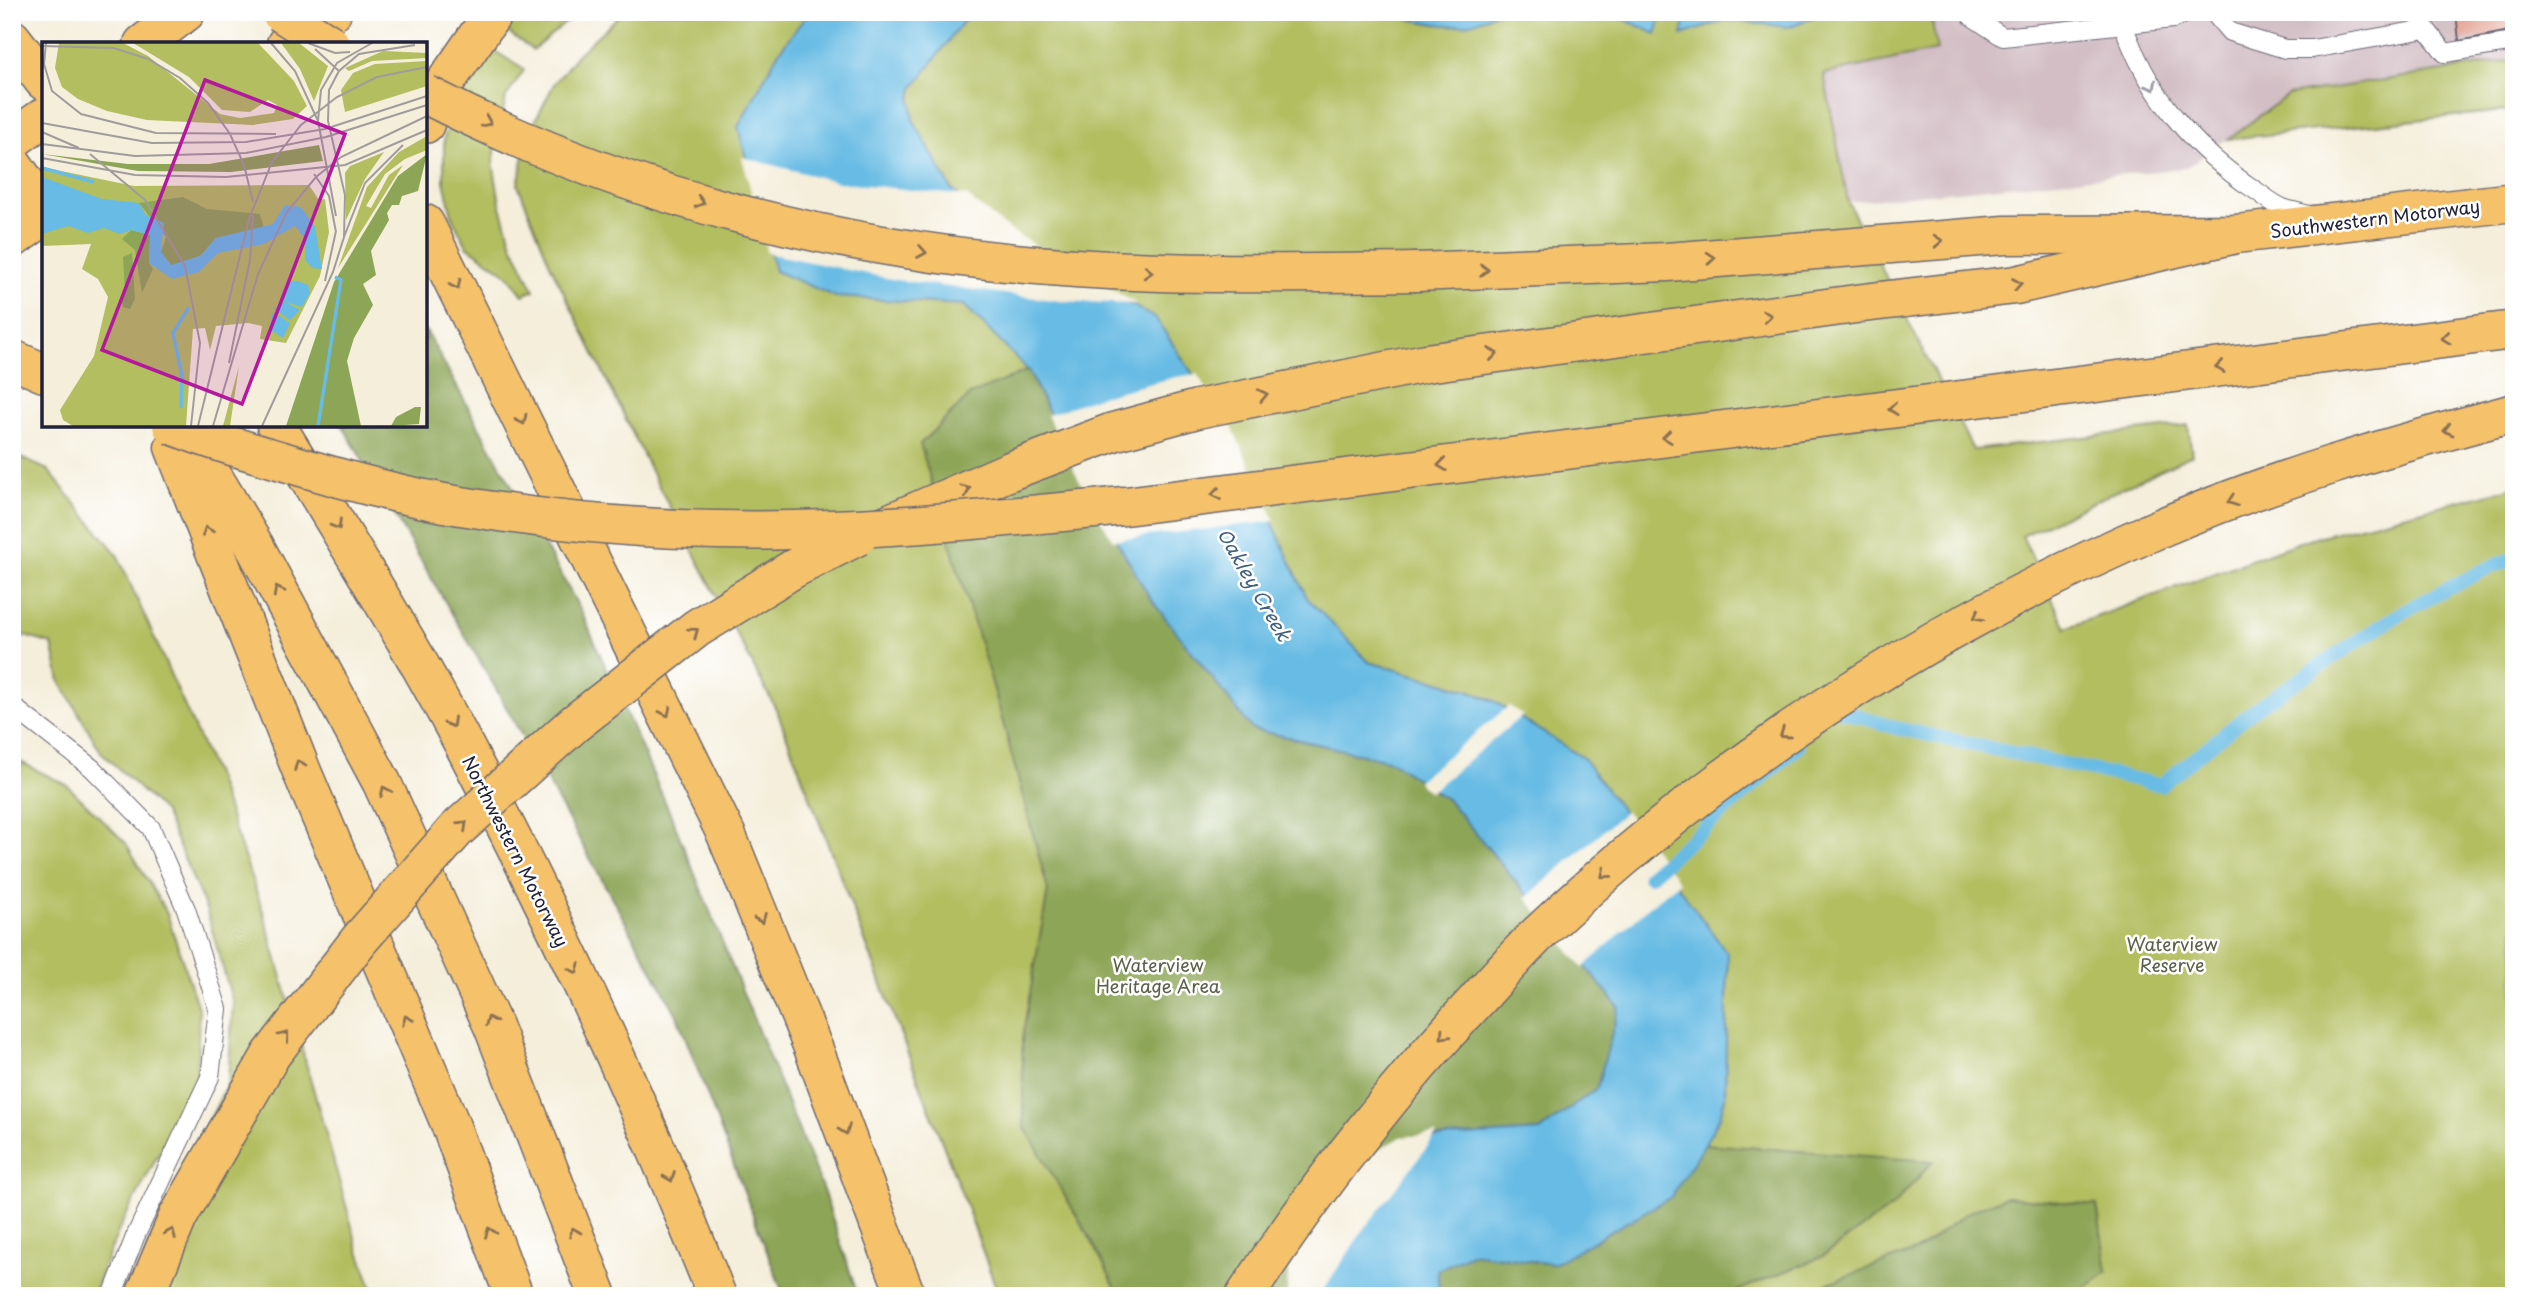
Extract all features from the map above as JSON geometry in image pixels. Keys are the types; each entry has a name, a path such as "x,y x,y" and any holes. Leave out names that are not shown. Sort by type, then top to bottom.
{"main road":[{"path":"146,42 186,12"},
{"path":"279,12 317,30"},
{"path":"427,118 432,103 494,12"},
{"path":"12,39 42,78"},
{"path":"427,95 568,158 687,199 818,234 944,256 1062,267 1190,274 1416,272 1667,262 2005,235 2236,234"},
{"path":"12,140 42,118"},
{"path":"12,163 42,206"},
{"name":"Southwestern Motorway","path":"2236,234 2514,202"},
{"path":"12,239 42,217"},
{"path":"427,228 726,834 814,1050 906,1296"},
{"path":"145,1296 178,1217 271,1055 360,939 457,829 574,724 697,628 793,569 858,536 1010,471 1113,432 1196,409 1426,363 1863,303 2016,285 2236,234"},
{"path":"177,427 203,438 332,476 459,506 593,524 744,530 860,528 997,519 1125,506 2514,330"},
{"path":"12,359 42,372"},
{"path":"1245,1296 1315,1194 1397,1088 1532,941 1684,808 1794,727 1904,656 2038,583 2161,527 2288,480 2418,438 2514,413"},
{"path":"166,427 302,772 449,1121 514,1296"},
{"path":"183,427 254,545 382,783 493,1026 598,1296"},
{"name":"Northwestern Motorway","path":"277,427 350,545 471,760 568,954 655,1143 717,1296"}],"lane":[{"path":"1970,12 1971,16 2003,37 2173,19 2188,12"},
{"path":"2213,12 2230,32 2285,49 2312,49 2426,29 2445,53 2514,42"},
{"path":"2123,24 2155,94 2190,135 2228,172 2281,207 2341,223"},
{"path":"12,706 92,768 151,828 186,909 218,1009 210,1077 135,1237 112,1296"}],"shaded area":[{"path":"1930,12 2514,12 2514,60 2288,95 2186,168 1848,202 1824,74 1937,50"}],"green space":[{"path":"514,12 578,12 533,50 501,27"},
{"path":"623,12 1930,12 1937,50 1824,74 1848,202 1973,450 2188,425 2192,455 2022,536 2066,628 2305,540 2514,487 2514,1296 999,1296 777,711 655,479 550,264 518,185 528,135 554,84 577,55"},
{"path":"486,45 524,70 506,97 493,163 500,203 512,244 534,290 523,295 507,274 467,246 453,220 444,181 444,138 467,78"},
{"path":"2514,60 2514,110 2228,139 2288,95"},
{"path":"427,333 581,611 670,813 823,1190 858,1296 784,1296 676,1013 492,682 343,427 427,427"},
{"name":"Waterview Heritage Area","path":"1028,370 1093,500 1252,729 1391,761 1450,802 1620,1007 1597,1088 1540,1131 1402,1140 1290,1296 1120,1296 1092,1242 1024,1126 1022,1039 1048,890 995,693 920,444 970,395"},
{"path":"12,454 48,470 117,554 217,779 264,914 358,1248 375,1296 130,1296 148,1248 228,1082 233,1003 206,909 164,812 101,752 60,681 52,644 18,634 12,636"},
{"path":"12,758 67,785 126,843 167,914 199,1011 197,1081 120,1227 92,1296 12,1296"},
{"path":"1705,1144 1933,1161 1893,1206 1821,1257 1725,1296 1440,1296 1437,1270 1473,1253 1553,1264 1671,1197"},
{"path":"2005,1197 2097,1205 2107,1272 2073,1296 1794,1296 1920,1249 1966,1213"}],"water":[{"name":"Oakley Creek","path":"809,12 974,12 964,21 913,88 911,99 913,120 952,190 1009,234 1156,319 1230,430 1307,598 1369,662 1468,690 1494,701 1583,758 1728,954 1725,1098 1720,1116 1705,1144 1671,1197 1553,1264 1473,1253 1437,1270 1440,1296 1290,1296 1402,1140 1540,1131 1597,1088 1619,1007 1450,802 1391,761 1252,729 1150,598 1093,500 1028,370 964,305 836,297 775,271 738,127 778,53"},
{"path":"1401,12 1497,12 1473,22 1452,26 1405,18"},
{"path":"1608,12 1663,12 1656,34"},
{"path":"1687,12 1825,12 1789,27 1726,20 1682,35"}],"pier":[{"path":"742,157 838,182 966,196 1011,231 1137,304 1060,301 896,280 767,253"},
{"path":"1197,374 1233,429 1275,521 1113,540 1090,502 1047,415 1101,396"},
{"path":"1509,706 1523,715 1430,792 1421,786 1417,781"},
{"path":"1626,811 1679,882 1583,968 1526,898"},
{"path":"1437,1134 1362,1232 1319,1296 1287,1296 1292,1198 1401,1137"}],"building":[{"path":"2456,12 2514,12 2514,30 2459,41"}],"waterway":[{"path":"1834,708 1896,728 2161,785 2256,708 2401,613 2482,571 2514,558"},
{"path":"1649,876 1798,747"}],"park label":[{"name":"Waterview Reserve","path":"2172,953"}]}
